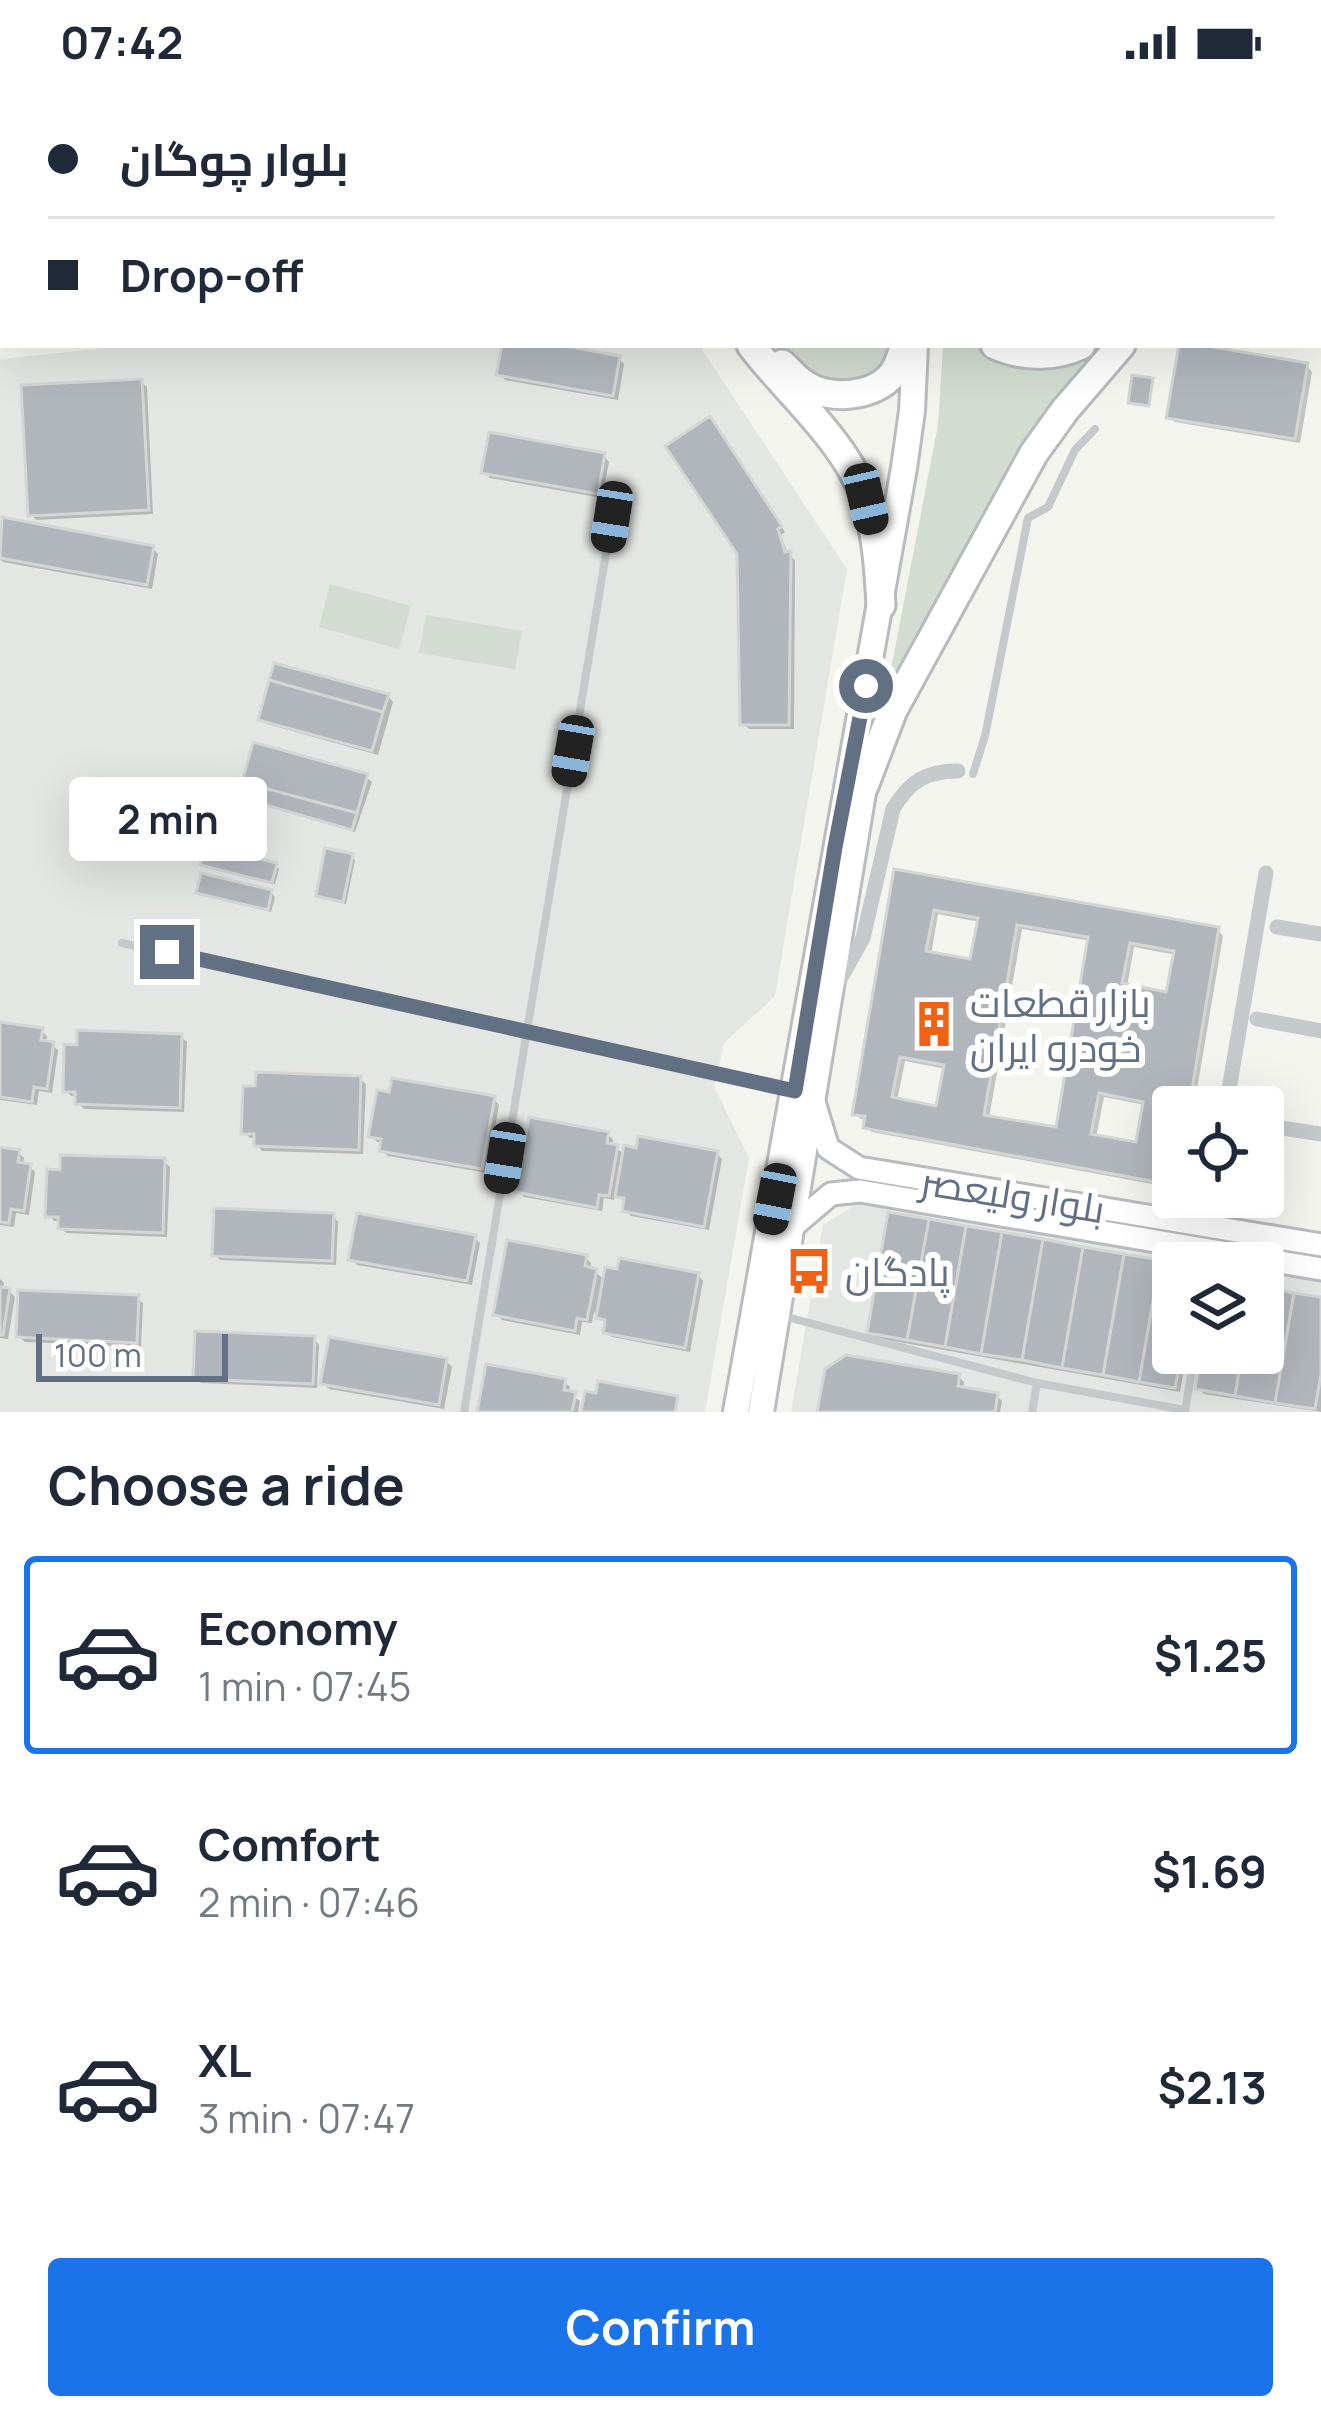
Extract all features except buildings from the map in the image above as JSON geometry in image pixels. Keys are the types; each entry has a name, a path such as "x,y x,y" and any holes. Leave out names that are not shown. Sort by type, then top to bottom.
{"highway":[{"path":"754,348 837,447 866,499 878,555 881,605"},
{"path":"769,348 805,385 829,395 878,387 892,375 904,348"},
{"path":"1002,348 1039,355 1074,348"},
{"path":"864,786 893,710 1034,453 1118,348"}],"main road":[{"path":"761,1412 791,1228 835,847 881,605 912,411 915,348"},
{"path":"736,1412 830,997 921,451 931,348"},
{"name":"بلوار ولیعصر","path":"804,1097 828,1148 859,1168 944,1194 1321,1269"},
{"name":"بلوار ولیعصر","path":"791,1228 831,1194 860,1191 944,1194 1321,1245"}],"street":[{"path":"830,997 863,938 893,809 904,790 920,778 945,771 965,773"},
{"path":"1230,1086 1266,873"},
{"path":"1277,927 1321,934"},
{"path":"1257,1019 1321,1031"},
{"path":"1284,1128 1321,1134"},
{"path":"1207,1226 1208,1218"}],"lane":[{"path":"965,773 985,736 1028,518 1048,507 1075,450 1096,429"},
{"path":"464,1412 612,517"},
{"path":"122,943 804,1097"},
{"path":"777,1315 1037,1383 1185,1411 1191,1374"},
{"path":"1032,1412 1037,1383"}],"shaded area":[{"path":"106,348 701,348 847,569 775,996 724,1043 714,1086 749,1158 705,1412 0,1412 0,359"},
{"path":"781,348 896,348 883,369 857,383 824,384 802,373"},
{"path":"943,348 982,348 990,354 1067,363 1102,348 885,700 938,425"},
{"path":"330,584 411,606 399,649 319,627"},
{"path":"426,615 522,631 515,669 419,653"},
{"path":"863,1200 1152,1249 1152,1374 1284,1374 1284,1271 1321,1277 1321,1412 791,1412 823,1225"}],"place":[{"name":"بازار قطعات خودرو ایران","path":"934,1024"},
{"name":"پادگان","path":"809,1271"}],"route":[{"path":"167,952 795,1091 866,686"}]}
